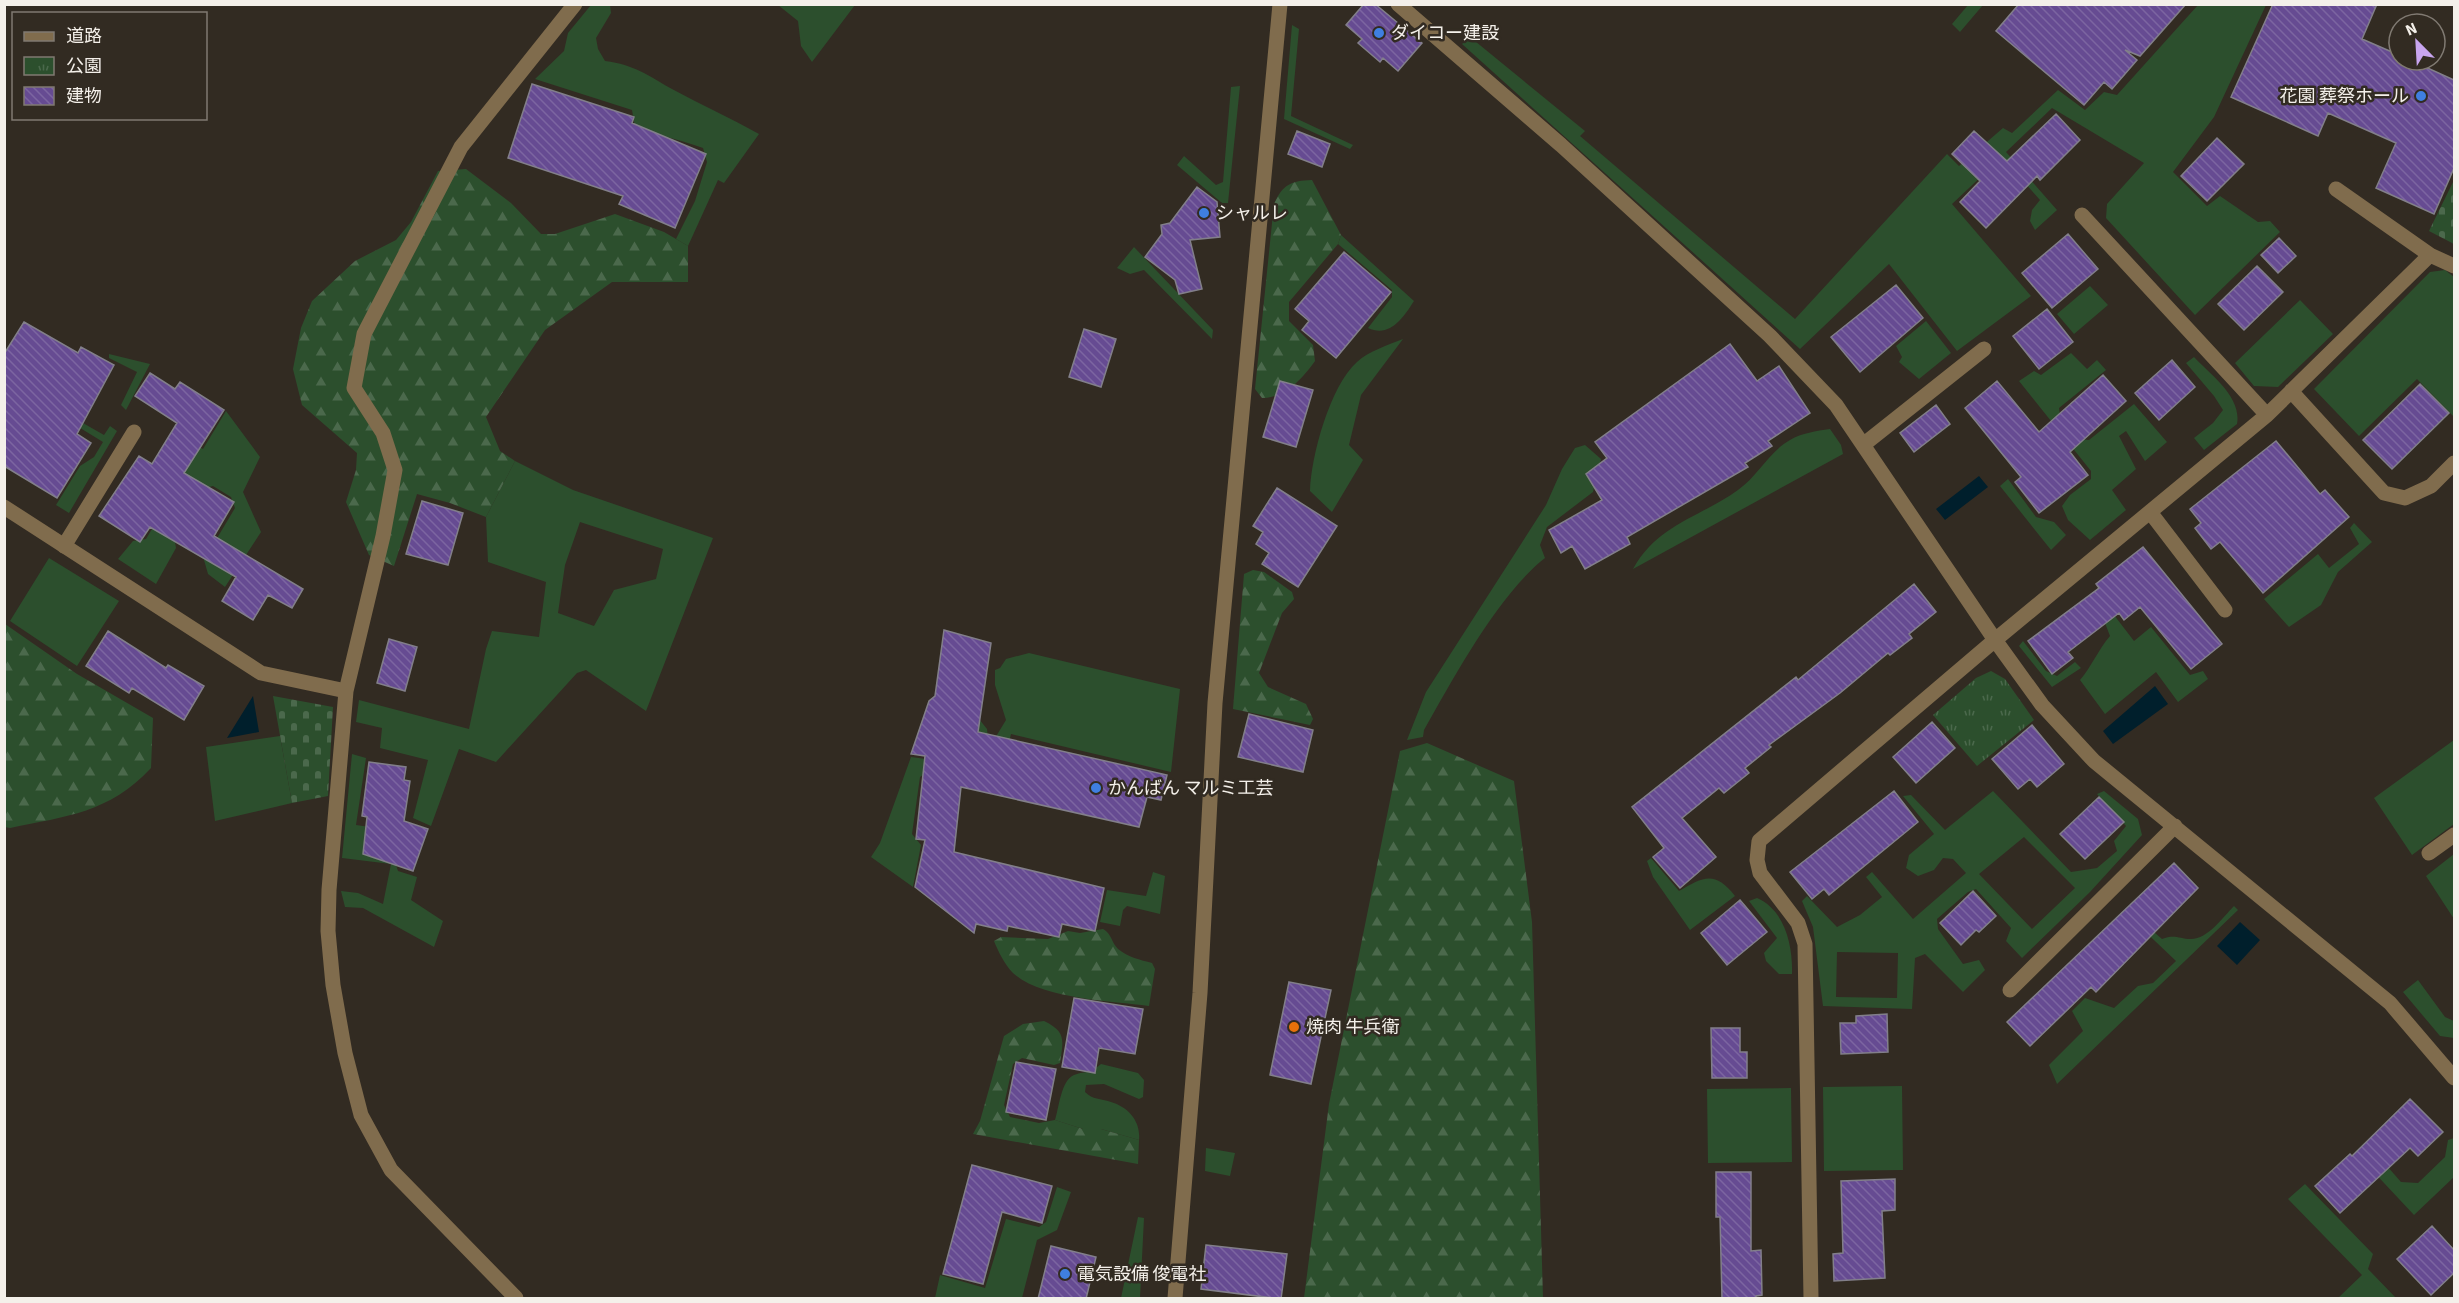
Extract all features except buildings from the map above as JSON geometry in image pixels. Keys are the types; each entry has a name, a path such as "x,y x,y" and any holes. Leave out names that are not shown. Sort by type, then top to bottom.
{"street":[{"path":"516,1299 391,1170 361,1115 345,1053 333,985 328,931 346,691 383,536 395,470 383,433 354,388 364,334 461,147 575,4"},
{"path":"1175,1299 1200,993 1215,703 1280,4"},
{"path":"1398,4 1561,145 1770,336 1836,405 1995,640 2042,705 2094,761 2390,1003 2453,1071"},
{"path":"2336,189 2430,255 2454,266"},
{"path":"2082,215 2267,415"},
{"path":"1811,1299 1805,944 1798,923 1760,873 1757,860 1759,842 1995,640 2267,415 2430,255"},
{"path":"1863,445 1984,349"},
{"path":"2291,392 2384,493 2405,498 2430,486 2454,463"},
{"path":"64,546 134,432"},
{"path":"4,507 261,673 346,691"},
{"path":"2150,512 2225,610"},
{"path":"2010,990 2175,826"},
{"path":"2429,854 2454,835"}],"green space":[{"path":"591,5 610,5 611,13 596,38 598,49 605,61 640,71 759,134 724,183 718,180 688,246 676,239 695,201 707,162 703,148 635,127 632,110 535,79 564,51 568,33"},
{"path":"778,5 855,5 812,62 801,46 798,21"},
{"path":"1968,5 1983,5 1960,32 1952,24"},
{"path":"2198,5 2266,5 2214,117 2173,172 2207,206 2220,196 2258,222 2270,221 2280,232 2195,315 2106,218 2107,204 2144,163 2052,108 2006,152 2057,210 2035,230 2030,221 2032,210 2040,200 2002,157 1952,204 2031,296 1957,351 1889,264 1800,349 1462,44 1470,37 1585,131 1580,136 1795,319 1947,154 1959,166 2003,128 2012,133 2058,90 2085,110 2104,92 2117,95"},
{"path":"1292,25 1299,29 1291,116 1353,145 1350,149 1284,119"},
{"path":"1240,86 1228,203 1222,203 1177,165 1184,156 1216,185 1223,182 1231,87"},
{"path":"466,169 511,203 541,234 555,234 615,214 664,232 688,246 688,282 612,282 545,330 486,417 500,451 515,461 486,517 450,503 417,494 394,566 369,555 346,502 356,470 357,453 302,405 293,369 301,328 312,301 355,261 396,240 411,222 438,171"},
{"path":"1312,180 1341,235 1338,244 1289,302 1289,321 1313,345 1315,361 1299,381 1285,391 1262,398 1255,389 1274,204 1284,188 1298,181"},
{"path":"2454,180 2454,244 2429,231"},
{"path":"1341,235 1414,301 1395,325 1383,330 1368,328 1392,297 1392,290 1338,244"},
{"path":"1134,247 1213,330 1212,339 1144,270 1130,274 1117,268"},
{"path":"2445,270 2454,277 2454,417 2417,379 2359,436 2314,389 2430,272"},
{"path":"2090,286 2108,305 2074,334 2057,314"},
{"path":"2300,300 2333,334 2278,387 2254,386 2235,363"},
{"path":"1926,321 1951,353 1919,379 1899,362 1902,357 1896,346"},
{"path":"1403,339 1361,395 1349,445 1363,460 1332,512 1310,491 1318,441 1331,404 1338,387 1357,362 1373,351"},
{"path":"2071,353 2087,369 2097,360 2106,370 2059,408 2060,416 2080,439 2089,440 2134,404 2167,442 2145,461 2126,431 2119,436 2136,469 2112,490 2126,510 2090,540 2068,520 2062,506 2070,495 2091,479 2091,471 2019,381 2034,371 2041,375"},
{"path":"109,354 150,364 126,410 121,405 137,372 109,358"},
{"path":"2194,357 2224,387 2235,405 2237,414 2237,424 2204,450 2194,438 2213,423 2223,410 2186,363"},
{"path":"60,410 104,435 110,426 117,431 69,513 56,505 80,466 94,457 103,442 59,415"},
{"path":"226,411 260,457 243,492 261,532 225,587 208,574 204,560 235,508 231,497 213,486 201,489 174,536 176,548 156,584 118,559 133,541 146,539 181,480 177,435 203,449"},
{"path":"1830,429 1841,445 1843,454 1633,569 1654,542 1680,523 1738,490 1783,445 1804,434"},
{"path":"1585,445 1601,459 1593,492 1547,527 1540,545 1545,558 1510,593 1478,638 1424,730 1423,737 1407,740 1426,692 1546,505 1562,469 1575,448"},
{"path":"515,461 573,490 713,538 646,711 586,670 577,673 496,762 459,749 431,826 413,818 428,760 380,748 382,728 356,722 359,700 469,729 492,631 539,637 546,582 488,562 486,517","holes":["580,522 663,549 656,579 614,590 594,626 558,613 565,565"]},
{"path":"2008,479 2036,517 2054,522 2066,535 2051,550 2000,486"},
{"path":"2354,523 2372,542 2338,572 2321,605 2289,627 2264,599 2318,554 2329,568 2359,544 2350,528"},
{"path":"49,558 119,601 77,666 10,621"},
{"path":"1253,570 1264,572 1292,592 1294,599 1282,613 1259,673 1268,687 1306,704 1313,719 1310,725 1233,709 1244,574"},
{"path":"2114,615 2134,641 2151,627 2190,675 2203,671 2208,679 2178,702 2156,672 2105,714 2080,680 2110,636 2105,623"},
{"path":"5,624 77,674 153,718 151,768 119,795 103,804 69,816 10,828 5,827"},
{"path":"2023,641 2046,671 2057,676 2075,662 2081,668 2052,687 2019,646"},
{"path":"1029,653 1180,689 1171,772 1011,734 998,788 931,770 920,777 912,834 921,845 913,887 871,857 880,843 911,757 926,759 979,719 987,729 989,748 1006,720 995,685 995,670 1000,668 1006,659"},
{"path":"1991,671 2005,679 2034,720 1977,766 1933,715 1976,678"},
{"path":"273,696 333,707 328,796 292,803"},
{"path":"280,736 292,803 215,821 206,747"},
{"path":"2454,740 2454,824 2412,855 2374,798"},
{"path":"1427,743 1514,781 1532,922 1543,1298 1304,1298 1329,1104 1400,751"},
{"path":"352,754 366,758 356,825 405,832 395,862 398,871 417,877 411,900 443,921 434,947 363,908 345,907 341,891 358,893 383,904 391,864 342,858"},
{"path":"1993,791 2071,872 2097,868 2117,851 2114,841 2126,826 2097,794 2104,791 2138,819 2142,835 2090,892 2022,958 2006,941 2011,928 1976,889 1968,892 1937,919 1938,929 1963,964 1979,960 1985,970 1963,992 1925,954 1915,958 1912,1009 1823,1006 1813,927 1802,901 1807,896 1837,927 1860,915 1882,897 1866,877 1872,872 1913,919 1966,873 1953,859 1943,858 1934,870 1918,876 1906,868 1909,855 1934,834 1903,796 1911,795 1945,830","holes":["2024,837 2075,888 2032,929 1979,874","1837,952 1898,953 1897,998 1836,997"]},
{"path":"2454,854 2454,919 2426,876"},
{"path":"1651,858 1679,891 1708,878 1721,882 1735,896 1690,930 1653,877 1647,861"},
{"path":"1153,872 1165,876 1160,914 1127,906 1123,910 1120,926 1100,922 1107,890 1146,896"},
{"path":"1757,898 1767,904 1781,920 1789,941 1792,974 1779,974 1766,961 1764,953 1777,938 1749,901"},
{"path":"2234,906 2238,910 2057,1084 2049,1065 2083,1031 2072,1011 2085,998 2114,1008 2138,986 2153,983 2176,961 2135,922 2139,919 2162,939 2170,937 2191,939 2215,927"},
{"path":"1103,929 1122,952 1152,963 1155,969 1149,1006 1058,994 1025,982 1007,966 994,941 1001,937 1048,939 1068,931 1080,933"},
{"path":"2418,980 2445,1017 2454,1021 2454,1038 2440,1036 2403,992"},
{"path":"1044,1021 1057,1029 1062,1038 1060,1063 1054,1065 1022,1058 1013,1064 1004,1105 1010,1117 1039,1123 1055,1120 1083,1129 1101,1129 1139,1140 1138,1164 973,1134 980,1121 1004,1036 1023,1024"},
{"path":"1101,1064 1138,1073 1144,1080 1143,1097 1139,1099 1104,1084 1086,1085 1085,1092 1094,1098 1117,1104 1128,1111 1136,1121 1139,1140 1101,1129 1083,1129 1055,1120 1066,1082 1074,1075 1090,1071"},
{"path":"1902,1086 1903,1170 1824,1171 1823,1087"},
{"path":"1791,1088 1792,1162 1708,1163 1707,1089"},
{"path":"2454,1138 2454,1177 2414,1215 2355,1152 2366,1142 2401,1182 2418,1183 2445,1157 2448,1140"},
{"path":"1206,1148 1235,1153 1230,1176 1205,1171"},
{"path":"2305,1184 2373,1254 2368,1269 2396,1298 2338,1298 2362,1275 2288,1199"},
{"path":"1057,1187 1071,1192 1057,1230 1037,1240 1022,1298 935,1298 940,1275 985,1288 1006,1219 1039,1227 1046,1222"},
{"path":"1138,1217 1144,1218 1140,1298 1121,1298"}],"water":[{"path":"1979,476 1988,487 1945,520 1936,509"},
{"path":"2155,686 2168,704 2113,744 2103,731"},
{"path":"253,696 259,732 227,738"},
{"path":"2240,922 2260,940 2237,965 2217,946"}],"place":[{"name":"ダイコー建設","path":"1379,33"},
{"name":"花園 葬祭ホール","path":"2421,96"},
{"name":"シャルレ","path":"1204,213"},
{"name":"かんばん マルミ工芸","path":"1096,788"},
{"name":"焼肉 牛兵衛","path":"1294,1027"},
{"name":"電気設備 俊電社","path":"1065,1274"}]}
